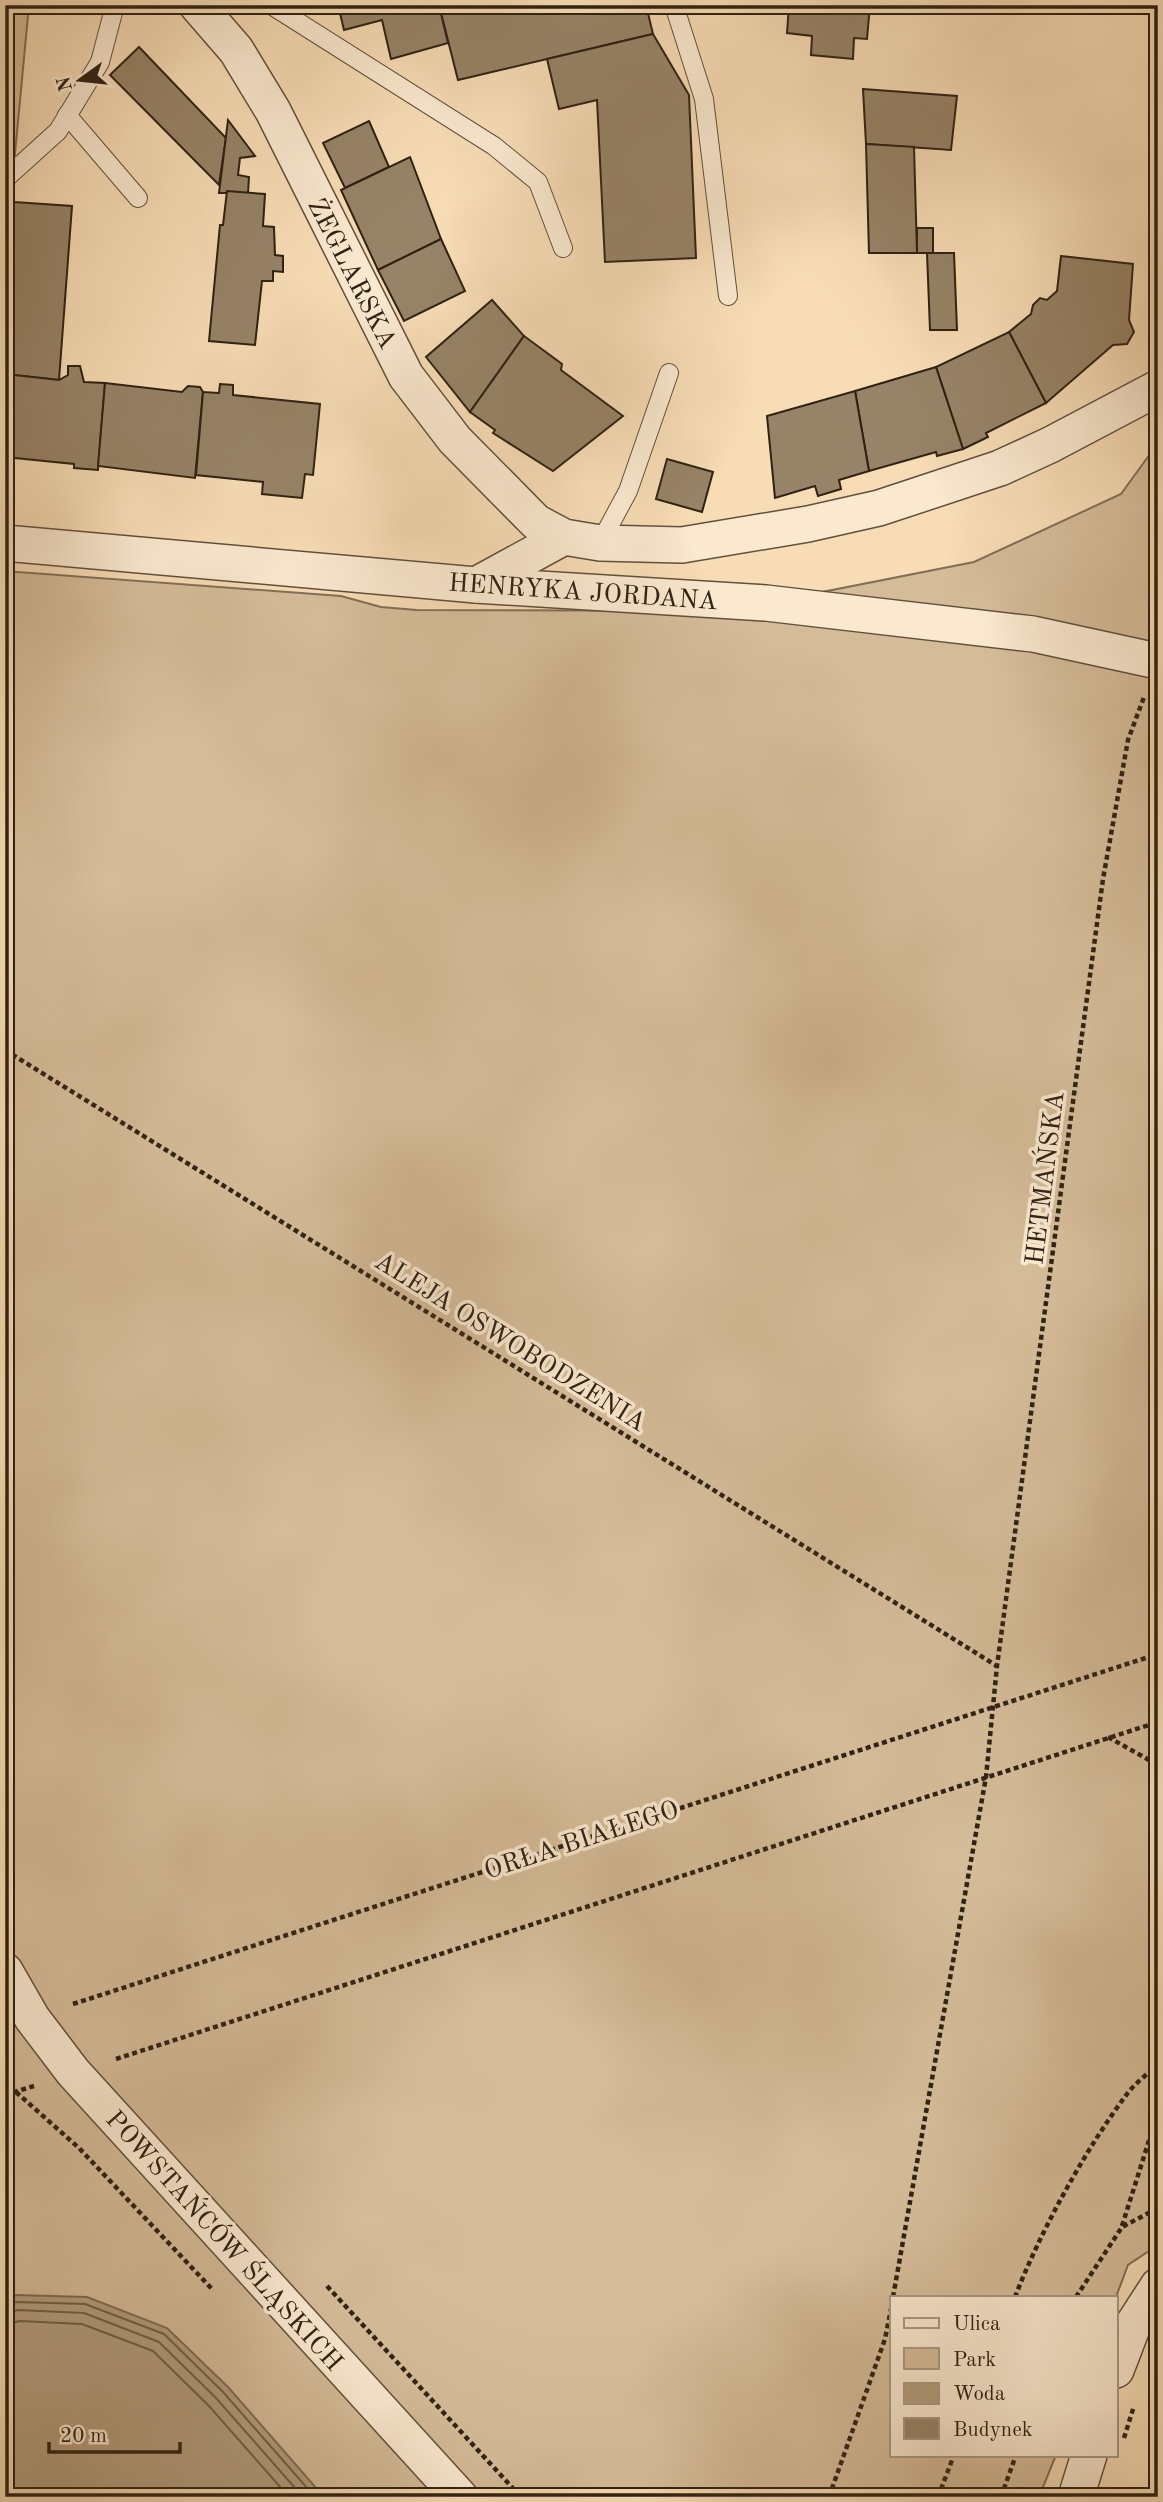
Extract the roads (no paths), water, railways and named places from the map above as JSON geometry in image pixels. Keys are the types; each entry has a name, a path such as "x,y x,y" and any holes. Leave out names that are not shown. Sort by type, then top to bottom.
{"street":[{"name":"ŻEGLARSKA","path":"197,5 236,50 272,111 406,376 455,440 550,530"},
{"path":"476,585 550,530 600,543 682,545 808,524 879,508 1000,468 1050,446 1158,387"},
{"name":"HENRYKA JORDANA","path":"5,543 476,585 766,603 1033,634 1158,661"},
{"name":"POWSTAŃCÓW ŚLĄSKICH","path":"5,1971 19,2022 73,2073 460,2497"},
{"path":"1118,2365 1134,2323 1158,2286"},
{"path":"1076,2497 1089,2456"}],"lane":[{"path":"5,179 58,131 68,116 100,62 115,5"},
{"path":"271,5 494,146 538,182 564,248"},
{"path":"674,5 704,99 727,296"},
{"path":"68,116 138,198"},
{"path":"600,543 628,491 669,373"},
{"path":"1158,655 1158,661"}],"water":[{"path":"15,2295 87,2297 167,2328 228,2387 324,2497 5,2497 5,2298"}]}
